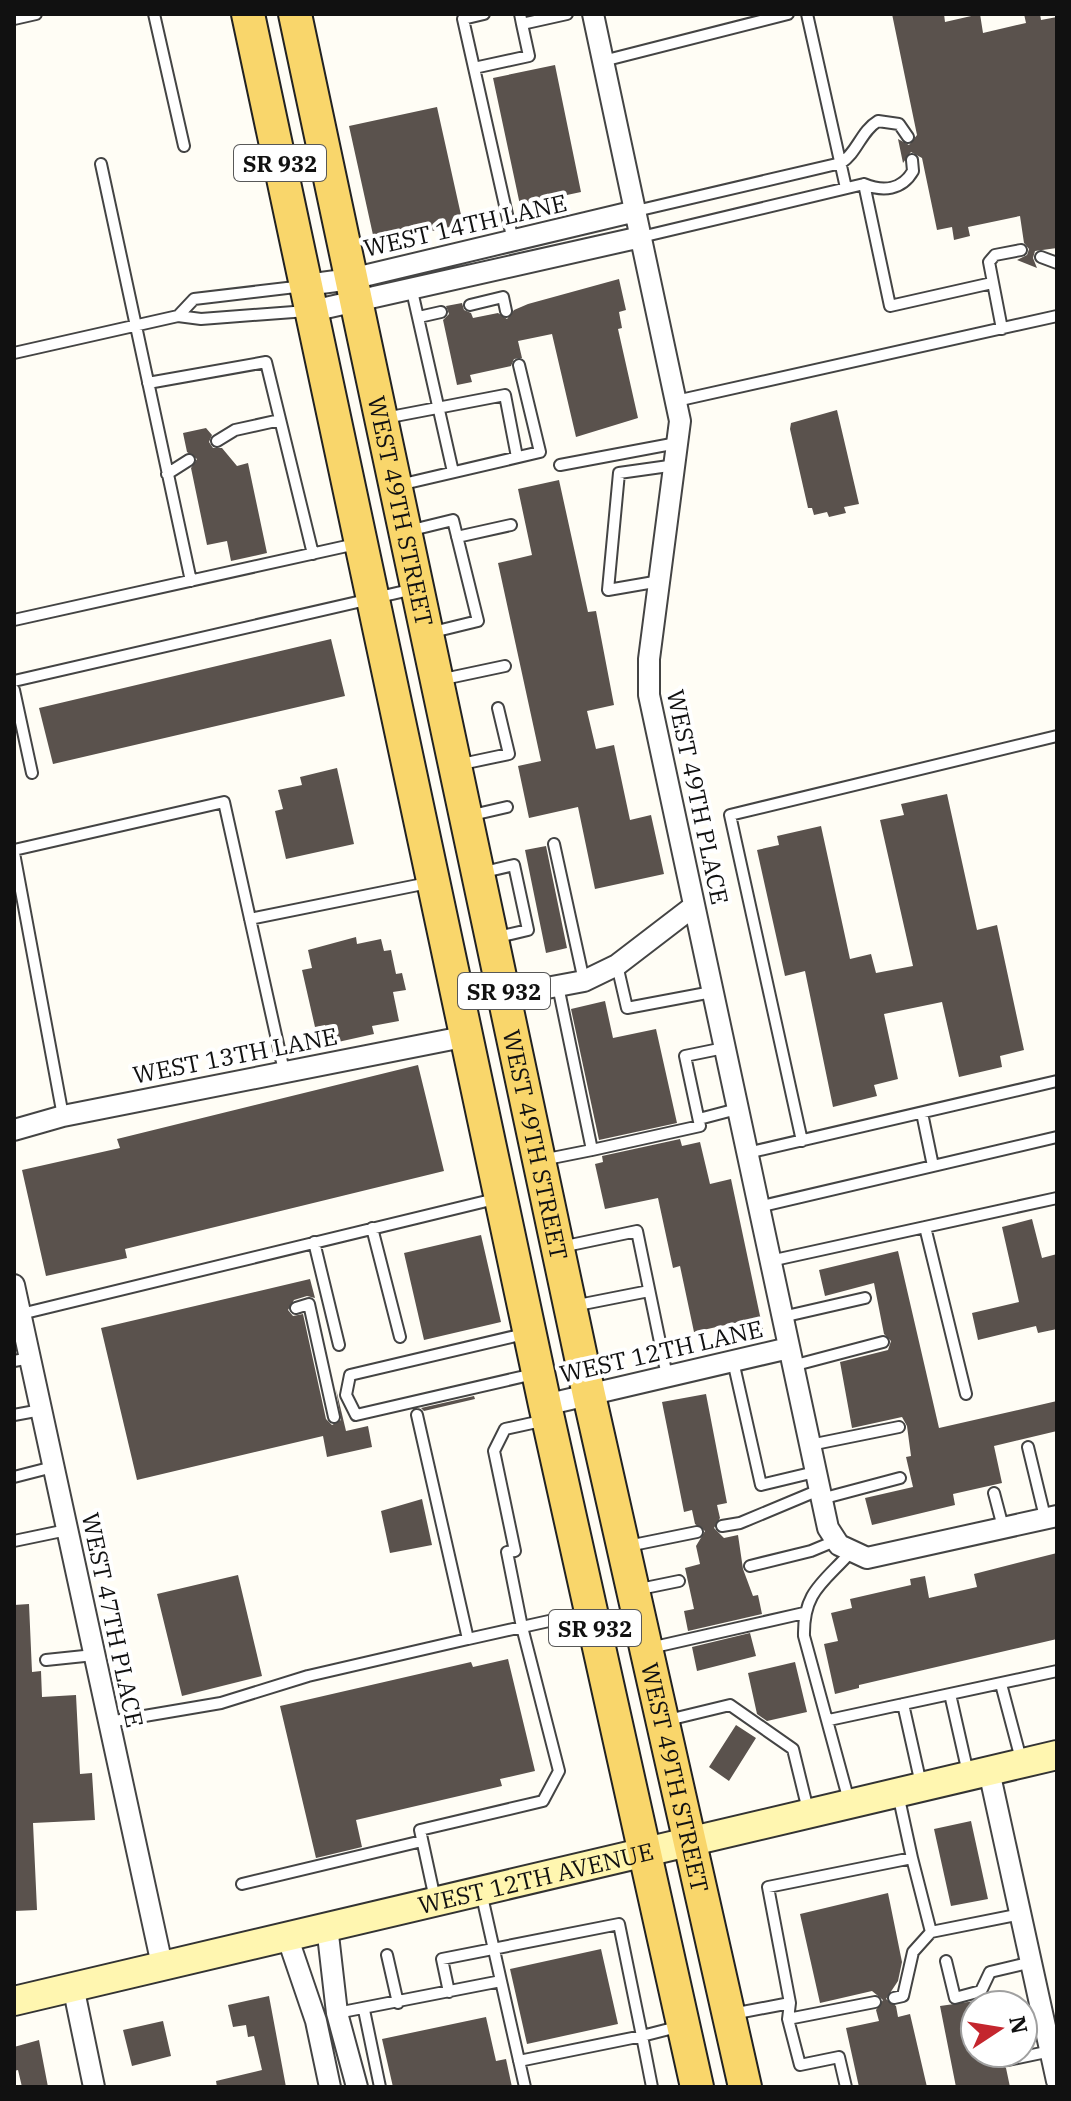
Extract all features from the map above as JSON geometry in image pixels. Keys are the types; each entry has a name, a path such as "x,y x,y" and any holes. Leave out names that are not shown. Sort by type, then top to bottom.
{"main road":[{"name":"WEST 49TH STREET","path":"248,14 546,1412 697,2087"},
{"name":"WEST 49TH STREET","path":"295,14 589,1395 745,2087"},
{"path":"418,806 453,877 475,975 504,996"},
{"path":"468,1036 496,1056 515,1134 549,1206"},
{"name":"WEST 12TH AVENUE","path":"14,2001 1057,1755"}],"street":[{"name":"WEST 49TH PLACE","path":"593,14 676,401 679,442 648,682 819,1487 842,1547"},
{"name":"WEST 14TH LANE","path":"309,298 353,291 513,241 636,211"},
{"name":"WEST 14TH LANE","path":"353,291 412,291 641,237"},
{"path":"504,996 584,981 617,965 694,906"},
{"name":"WEST 13TH LANE","path":"14,1130 63,1116 468,1036"},
{"name":"WEST 47TH PLACE","path":"17,1301 22,1359 41,1410 162,1965"},
{"name":"WEST 12TH LANE","path":"546,1412 589,1395 733,1361 790,1357"},
{"path":"842,1547 873,1558 1051,1517"},
{"path":"978,1773 1021,1914 1057,2081"},
{"path":"327,1926 337,2013 357,2087"},
{"path":"287,1936 316,2021 330,2087"},
{"path":"73,1986 94,2087"}],"lane":[{"path":"14,19 36,14"},
{"path":"154,14 184,146"},
{"path":"484,14 463,19 513,241"},
{"path":"474,68 529,56 521,19 567,14"},
{"path":"603,61 788,14"},
{"path":"807,14 846,188"},
{"path":"636,211 841,163 848,159 868,128 878,121 899,124 908,137"},
{"path":"641,237 864,184 884,189 901,185 913,171 912,160"},
{"path":"101,164 191,581"},
{"path":"864,184 890,306 992,283"},
{"path":"1002,329 989,262 992,256 1021,250"},
{"path":"1041,257 1057,263"},
{"path":"412,291 453,472"},
{"path":"470,305 503,297 506,311"},
{"path":"178,316 194,299 309,298"},
{"path":"14,353 178,316 201,319 309,298"},
{"path":"419,317 441,312"},
{"path":"676,401 1057,316"},
{"path":"148,383 266,362 313,554"},
{"path":"395,486 540,452 519,365"},
{"path":"381,419 505,395 517,457"},
{"path":"217,441 235,430 280,420"},
{"path":"560,465 679,442"},
{"path":"167,474 189,460"},
{"path":"660,581 608,590 619,473 676,465"},
{"path":"405,532 453,520 478,621 427,634"},
{"path":"457,537 511,525"},
{"path":"14,620 361,543"},
{"path":"14,681 417,588"},
{"path":"437,680 505,666"},
{"path":"14,690 32,773"},
{"path":"455,765 509,754 498,708"},
{"path":"802,1141 730,815 1057,736"},
{"path":"63,1116 14,851 224,802 284,1071"},
{"path":"466,816 507,807"},
{"path":"554,844 584,981"},
{"path":"250,919 434,881"},
{"path":"617,965 627,1008 712,992"},
{"path":"558,986 592,1150"},
{"path":"539,1160 700,1126 685,1056 724,1048"},
{"path":"747,1153 1057,1081"},
{"path":"699,1119 737,1109"},
{"path":"922,1113 933,1166"},
{"path":"758,1207 1057,1137"},
{"path":"17,1301 314,1242 501,1197"},
{"path":"770,1261 1057,1198"},
{"path":"925,1227 966,1394"},
{"path":"372,1228 400,1337"},
{"path":"558,1247 637,1231 667,1376"},
{"path":"314,1242 339,1345"},
{"path":"571,1307 649,1291"},
{"path":"782,1317 865,1298"},
{"path":"296,1308 309,1304 334,1417"},
{"path":"530,1332 350,1375 346,1395 356,1415 538,1374"},
{"path":"790,1357 883,1342"},
{"path":"733,1361 761,1485 819,1487 900,1478"},
{"path":"14,1415 41,1410"},
{"path":"435,1901 420,1830 543,1801 559,1771 522,1627 507,1552 515,1551 494,1451 505,1429 546,1412"},
{"path":"417,1415 468,1639"},
{"path":"810,1445 899,1427"},
{"path":"1028,1447 1051,1517"},
{"path":"14,1477 53,1467"},
{"path":"722,1526 740,1523 819,1487"},
{"path":"994,1493 1003,1527"},
{"path":"14,1541 67,1530"},
{"path":"623,1547 697,1532"},
{"path":"750,1566 842,1547"},
{"path":"842,1547 811,1592 804,1613 804,1636 849,1803"},
{"path":"633,1590 679,1581"},
{"path":"109,1722 221,1703 308,1676 591,1612"},
{"path":"646,1649 804,1613"},
{"path":"46,1660 94,1655"},
{"path":"829,1720 1055,1672 1057,1686"},
{"path":"1001,1684 1022,1763"},
{"path":"950,1694 978,1773"},
{"path":"903,1704 912,1858 931,1932"},
{"path":"662,1721 730,1705 793,1749 808,1813"},
{"path":"242,1884 422,1841"},
{"path":"846,2087 839,2057 800,2065 788,2019 790,2003 768,1887 912,1858"},
{"path":"480,1890 525,2087"},
{"path":"894,1998 903,1996 913,1952 931,1932 1021,1914"},
{"path":"449,1992 442,1959 619,1924 652,2087"},
{"path":"387,1955 398,2003"},
{"path":"946,1961 955,1998 981,1991 990,1972 1032,1962"},
{"path":"337,2013 501,1981"},
{"path":"788,2019 875,2002"},
{"path":"728,2015 790,2003"},
{"path":"364,2010 380,2087"},
{"path":"519,2061 683,2026"},
{"path":"1039,2054 1051,2051"}],"building":[{"path":"892,14 944,14 945,22 980,14 983,33 1026,23 1024,14 1040,14 1041,20 1057,17 1057,248 1035,251 1033,258 1037,268 1017,260 1027,255 1029,249 1024,243 1020,216 968,227 970,236 954,240 952,227 937,230 922,158 911,152 903,163 898,139 909,145 917,135"},
{"path":"555,65 581,192 520,205 493,78"},
{"path":"437,107 463,224 375,244 349,126"},
{"path":"619,279 626,310 619,312 622,328 618,329 638,418 576,437 552,334 518,341 522,358 514,359 511,366 470,375 472,382 457,385 443,320 449,314 446,306 462,303 464,310 471,313 473,318 498,313 507,319 514,310 528,304"},
{"path":"837,410 859,504 844,507 846,513 829,517 827,512 814,515 812,508 808,508 791,423"},
{"path":"206,428 212,435 209,442 213,448 222,448 237,466 248,463 267,553 231,561 227,541 207,545 191,468 197,459 187,452 183,433"},
{"path":"559,480 588,612 596,611 614,705 587,711 596,749 614,745 630,820 651,815 664,874 595,889 578,807 529,818 518,766 541,761 498,563 532,555 518,489"},
{"path":"331,639 345,696 53,764 39,708"},
{"path":"337,768 354,844 286,859 275,811 283,809 278,790 302,785 300,777"},
{"path":"947,794 977,930 997,925 1024,1050 1000,1056 1002,1067 959,1077 942,1002 884,1014 898,1079 874,1085 877,1096 833,1107 805,971 785,976 757,850 779,845 777,836 821,826 850,959 871,954 876,973 913,966 880,820 904,815 901,804"},
{"path":"546,846 567,948 546,953 525,850"},
{"path":"356,937 357,944 381,939 384,951 391,950 396,974 402,973 406,990 393,992 399,1021 372,1026 374,1034 329,1044 325,1025 315,1027 302,970 312,968 308,950"},
{"path":"605,1001 613,1038 656,1029 677,1123 599,1140 571,1009"},
{"path":"418,1065 444,1171 125,1249 127,1258 46,1276 22,1170 120,1148 117,1139"},
{"path":"680,1139 682,1146 700,1142 710,1184 731,1179 763,1330 742,1334 739,1322 694,1332 680,1266 673,1268 658,1198 605,1209 595,1164 603,1162 602,1156"},
{"path":"1032,1219 1042,1258 1057,1254 1057,1329 1038,1333 1036,1326 978,1340 972,1313 1019,1302 1002,1227"},
{"path":"481,1235 501,1322 424,1340 404,1253"},
{"path":"898,1251 939,1428 1057,1401 1057,1431 994,1446 1002,1483 953,1494 955,1505 872,1525 865,1498 913,1487 906,1457 911,1456 907,1426 902,1417 852,1428 840,1362 888,1350 891,1341 884,1334 874,1283 825,1296 819,1270"},
{"path":"310,1279 315,1298 307,1296 294,1300 288,1310 293,1316 303,1314 326,1419 332,1425 341,1420 336,1389 346,1431 368,1426 372,1447 327,1457 323,1436 137,1480 101,1328"},
{"path":"706,1394 727,1503 717,1505 720,1518 714,1528 724,1538 738,1535 743,1569 753,1596 758,1595 762,1614 688,1631 684,1611 694,1609 685,1568 700,1564 696,1546 705,1531 695,1524 692,1510 684,1512 662,1402"},
{"path":"474,1396 475,1399 424,1411 421,1408"},
{"path":"422,1499 432,1545 390,1553 381,1511"},
{"path":"1057,1553 1057,1639 859,1685 859,1688 835,1694 824,1644 838,1641 831,1613 852,1608 850,1599 911,1585 910,1579 925,1576 929,1598 977,1587 974,1574"},
{"path":"238,1575 262,1676 182,1696 157,1594"},
{"path":"29,1604 32,1672 41,1671 42,1697 76,1695 80,1774 92,1773 95,1820 33,1823 37,1910 14,1911 14,1605"},
{"path":"750,1633 756,1656 697,1671 692,1647"},
{"path":"508,1659 535,1771 500,1779 502,1786 356,1820 362,1847 316,1858 280,1706 471,1662 473,1667"},
{"path":"795,1662 807,1712 767,1721 757,1714 748,1673"},
{"path":"736,1725 756,1738 729,1781 709,1767"},
{"path":"971,1821 988,1899 951,1906 934,1829"},
{"path":"888,1893 902,1962 898,1981 886,1999 896,2006 898,2017 910,2014 927,2087 859,2087 846,2028 879,2021 876,2010 883,2000 872,1991 820,2003 800,1914"},
{"path":"601,1949 618,2024 527,2044 510,1969"},
{"path":"269,1996 286,2087 217,2087 216,2081 262,2070 254,2036 248,2037 246,2025 233,2027 228,2005"},
{"path":"959,2003 959,2069 1006,2069 1010,2087 956,2087 940,2006"},
{"path":"486,2017 496,2061 506,2059 512,2087 393,2087 382,2039"},
{"path":"163,2021 171,2056 132,2066 123,2030"},
{"path":"39,2040 48,2087 22,2087 18,2070 14,2071 14,2047"}]}
